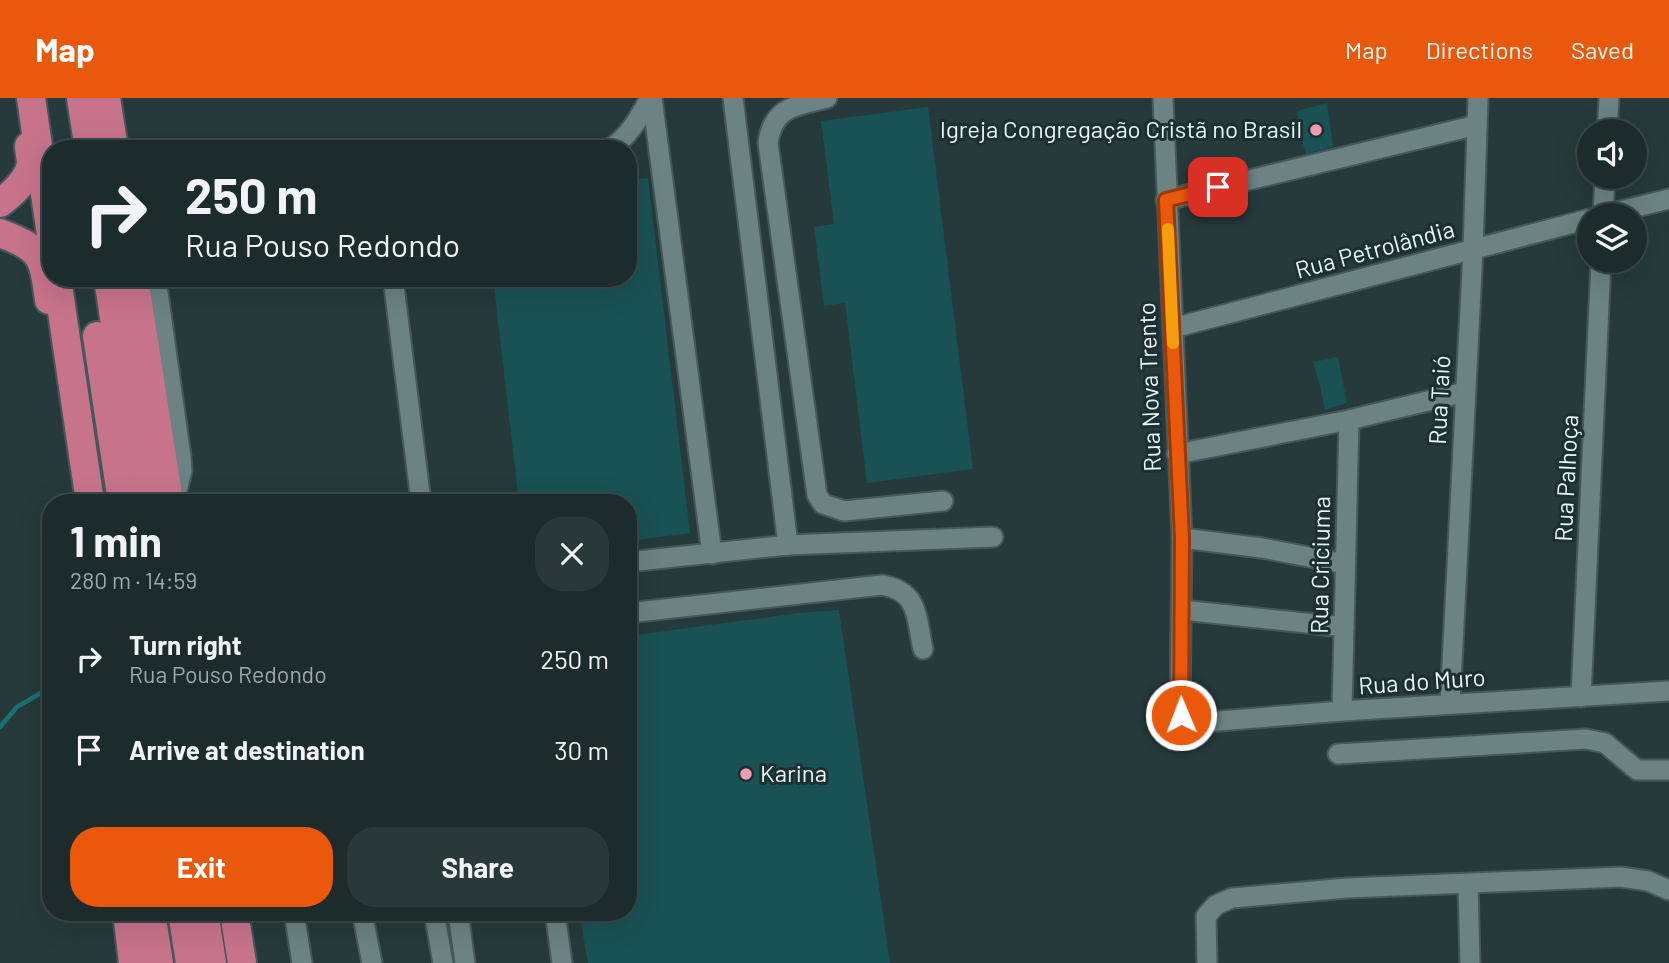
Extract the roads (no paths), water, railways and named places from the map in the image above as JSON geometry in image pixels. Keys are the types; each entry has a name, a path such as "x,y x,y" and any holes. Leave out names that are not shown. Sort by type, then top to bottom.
{"highway":[{"path":"0,203 11,195 23,180 31,164 22,98"},
{"path":"31,98 42,173"},
{"path":"62,98 69,140"},
{"path":"81,98 88,140"},
{"path":"106,98 113,140"},
{"path":"0,233 33,248 42,259"},
{"path":"47,287 58,366 76,408"},
{"path":"58,287 89,494"},
{"path":"90,287 121,494"},
{"path":"109,287 141,494"},
{"path":"135,287 168,494"},
{"path":"128,921 133,963"},
{"path":"152,921 159,963"},
{"path":"183,921 190,963"},
{"path":"205,921 212,963"}],"street":[{"path":"621,140 651,98"},
{"path":"651,98 712,554"},
{"path":"733,98 788,545"},
{"path":"827,98 785,110 775,119 769,131 768,143 817,495 823,504 844,511 943,501"},
{"name":"Rua Nova Trento","path":"1163,98 1182,538 1181,715"},
{"name":"Rua Taió","path":"1450,704 1478,98"},
{"path":"1608,119 1609,98"},
{"path":"1166,200 1477,125"},
{"path":"1647,204 1669,199"},
{"name":"Rua Petrolândia","path":"1173,328 1577,222"},
{"name":"Rua Palhoça","path":"1581,697 1600,273"},
{"path":"157,287 181,457 182,471 176,494"},
{"path":"394,287 420,494"},
{"path":"1177,454 1349,420 1465,392"},
{"name":"Rua Criciuma","path":"1342,711 1349,420"},
{"path":"637,561 788,545 993,537"},
{"path":"1182,538 1262,548 1345,564"},
{"path":"637,612 881,584 903,591 912,600 923,649"},
{"path":"1182,610 1344,627"},
{"name":"Rua do Muro","path":"1181,715 1194,723 1669,691"},
{"path":"1338,754 1586,739 1605,743 1637,770 1669,770"},
{"path":"1207,963 1206,916 1216,905 1232,898 1347,888 1621,877 1647,881 1669,890"},
{"path":"1468,884 1470,963"},
{"path":"295,921 302,963"},
{"path":"364,921 372,963"},
{"path":"436,921 443,963"},
{"path":"459,921 465,963"},
{"path":"556,921 562,963"}],"waterway":[{"path":"0,727 17,707 42,692"}],"place":[{"name":"Igreja Congregação Cristã no Brasil","path":"1316,130"},
{"name":"Karina","path":"746,774"}]}
